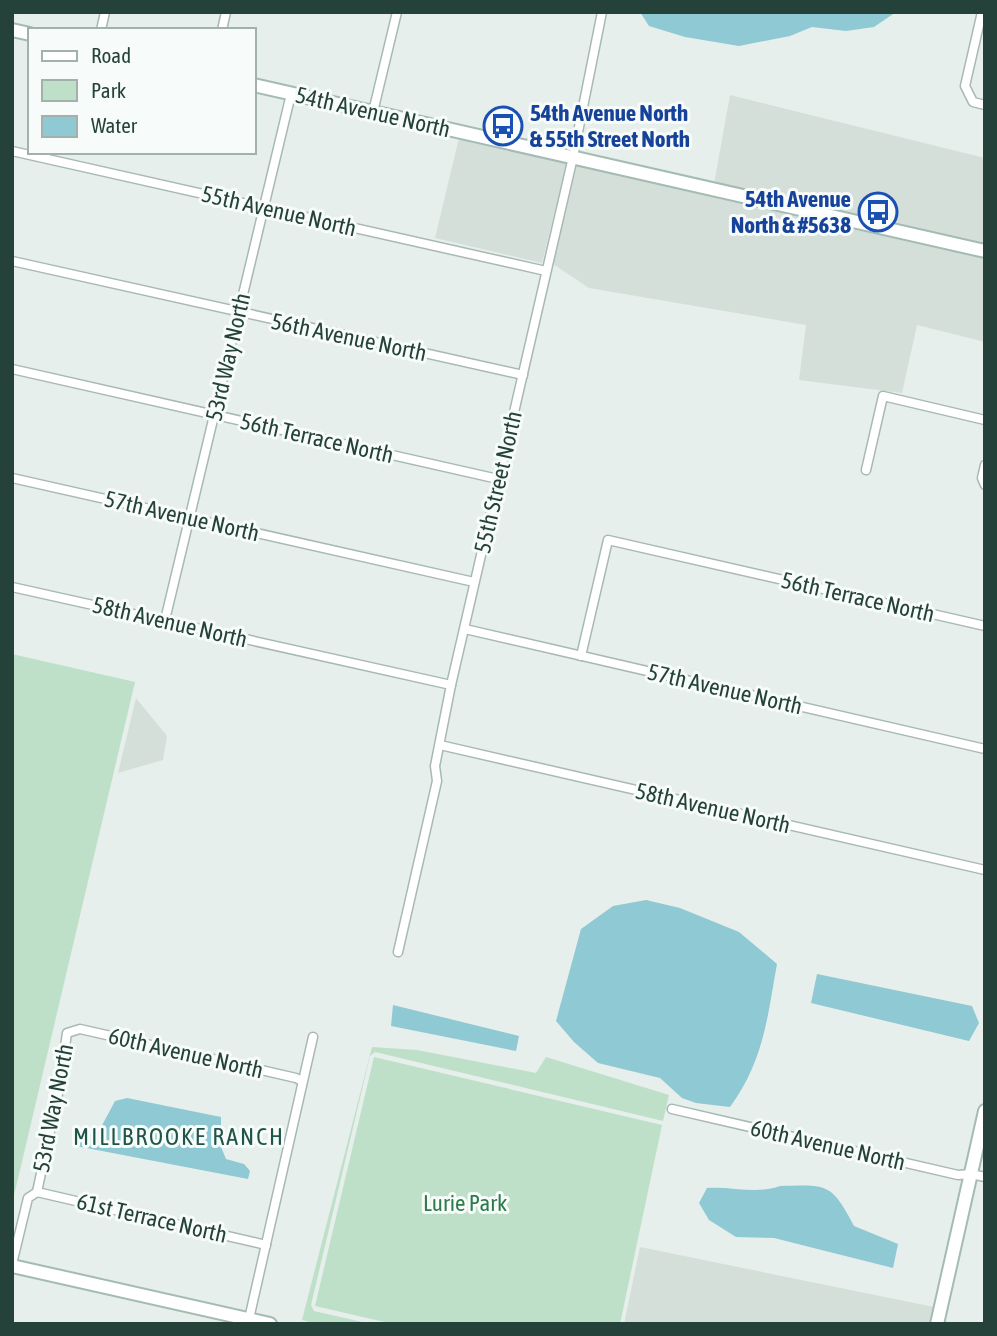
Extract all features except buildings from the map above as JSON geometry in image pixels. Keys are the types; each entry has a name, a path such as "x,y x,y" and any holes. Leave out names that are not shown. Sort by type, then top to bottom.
{"main road":[{"name":"54th Avenue North","path":"256,85 985,251"},
{"path":"937,1324 985,1111"},
{"path":"12,1265 270,1324"}],"street":[{"path":"373,112 397,12"},
{"name":"55th Street North","path":"398,952 437,780 435,765 440,734 573,158 602,12"},
{"path":"982,12 965,86 973,102 985,105"},
{"name":"53rd Way North","path":"165,620 291,93"},
{"name":"55th Avenue North","path":"12,151 546,271"},
{"name":"56th Avenue North","path":"12,261 523,375"},
{"name":"56th Terrace North","path":"12,369 498,480"},
{"path":"866,470 883,396 985,420"},
{"path":"985,466 982,478 985,485"},
{"name":"57th Avenue North","path":"12,478 474,582"},
{"name":"56th Terrace North","path":"581,656 608,540 985,626"},
{"name":"58th Avenue North","path":"12,587 451,685"},
{"name":"57th Avenue North","path":"465,629 985,749"},
{"name":"58th Avenue North","path":"440,746 985,870"},
{"name":"60th Avenue North","path":"70,1031 80,1029 296,1078 302,1082"},
{"name":"53rd Way North","path":"12,1265 28,1198 37,1192 59,1089 67,1033 70,1031"},
{"path":"249,1319 313,1037"},
{"name":"60th Avenue North","path":"672,1109 958,1175 985,1177"},
{"name":"61st Terrace North","path":"37,1192 266,1245"}],"shaded area":[{"path":"730,95 985,158 985,245 714,184"},
{"path":"459,138 567,162 542,263 435,238"},
{"path":"577,164 985,257 985,342 917,325 902,393 799,380 806,325 589,288 553,264"},
{"path":"136,698 167,736 163,760 118,773"},
{"path":"640,1247 934,1307 931,1324 624,1324"}],"green space":[{"path":"12,654 135,682 12,1204"},
{"path":"372,1047 417,1050 536,1073 546,1057 669,1095 663,1121 375,1052 370,1056 311,1305 314,1311 371,1324 317,1324 302,1320"},
{"name":"Lurie Park","path":"374,1057 662,1125 620,1324 393,1324 315,1306"}],"water":[{"path":"640,12 896,12 874,27 846,31 812,27 790,36 739,46 685,37 649,26"},
{"path":"646,900 680,908 739,932 777,964 767,1021 757,1056 730,1107 696,1103 682,1098 660,1078 598,1063 574,1042 556,1021 581,929 613,906"},
{"path":"817,974 972,1006 979,1023 969,1041 811,1003"},
{"path":"393,1005 519,1036 516,1051 391,1026"},
{"path":"127,1098 221,1117 221,1147 226,1159 244,1164 250,1171 248,1179 76,1146 74,1137 80,1130 89,1134 99,1131 115,1101"},
{"path":"780,1186 818,1187 833,1194 854,1226 898,1244 893,1268 774,1238 736,1237 709,1220 699,1203 707,1188 762,1190"}],"place":[{"name":"54th Avenue North & 55th Street North","path":"503,126"},
{"name":"54th Avenue North & #5638","path":"878,212"}],"district":[{"name":"MILLBROOKE RANCH","path":"179,1136"}]}
